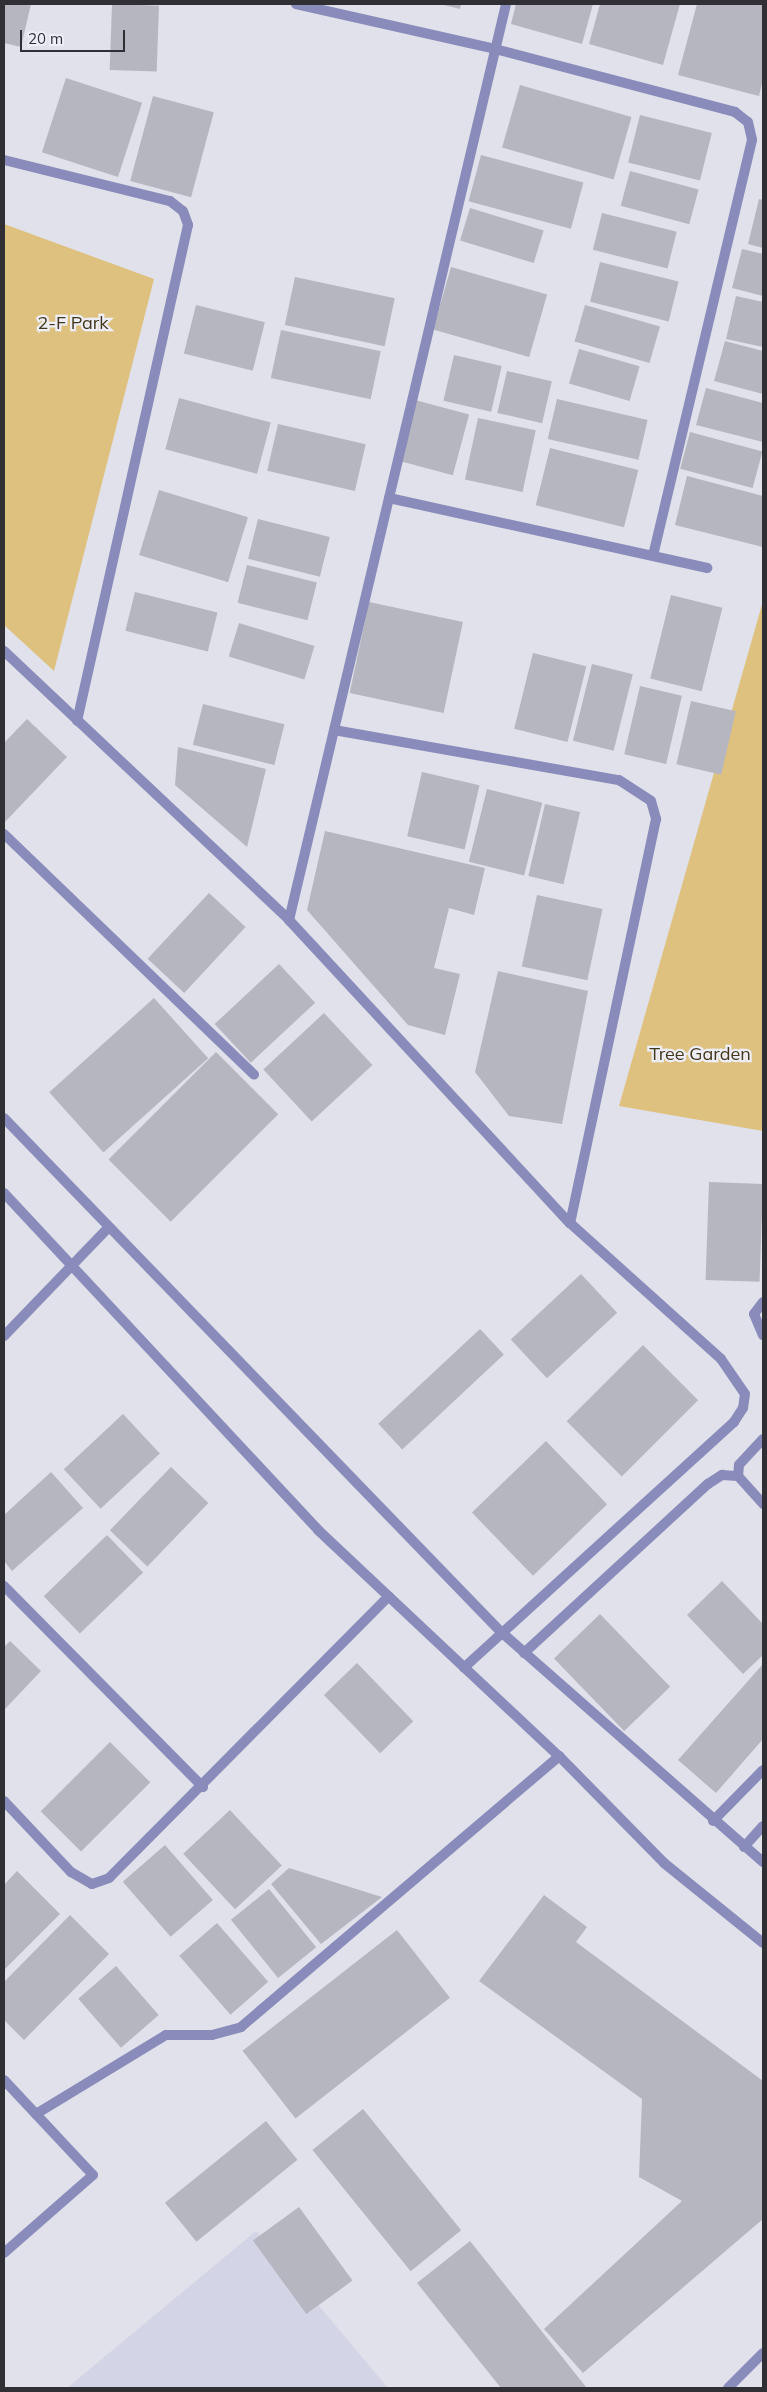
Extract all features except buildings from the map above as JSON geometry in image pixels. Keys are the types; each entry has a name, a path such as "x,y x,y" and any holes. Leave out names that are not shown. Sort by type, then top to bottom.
{"street":[{"path":"296,4 495,49 735,112 748,122 752,140 653,555"},
{"path":"289,920 506,4"},
{"path":"4,160 170,201 183,210 188,226 77,721"},
{"path":"389,498 707,568"},
{"path":"4,651 289,920 570,1222 720,1359 745,1394 743,1408 718,1438 500,1631 464,1668"},
{"path":"334,730 619,780 651,801 656,819 570,1222"},
{"path":"4,834 254,1075"},
{"path":"4,1118 500,1631 713,1821 763,1862"},
{"path":"4,1193 318,1530 559,1756 664,1862 763,1943"},
{"path":"4,1336 74,1266 109,1227"},
{"path":"763,1302 754,1314 763,1335"},
{"path":"738,1476 739,1466 763,1440"},
{"path":"524,1653 708,1484 722,1475 738,1476 763,1504"},
{"path":"4,1586 202,1787"},
{"path":"4,1801 71,1872 92,1884 109,1878 138,1853 389,1596"},
{"path":"36,2114 166,2035 212,2035 241,2027 559,1756"},
{"path":"713,1821 763,1770"},
{"path":"744,1847 763,1826"},
{"path":"4,2080 93,2175 4,2253"},
{"path":"728,2388 763,2353"}],"shaded area":[{"path":"256,2231 388,2388 67,2388"}],"green space":[{"name":"2-F Park","path":"4,224 154,279 54,671 4,625"},
{"name":"Tree Garden","path":"763,601 763,1131 619,1106"}]}
